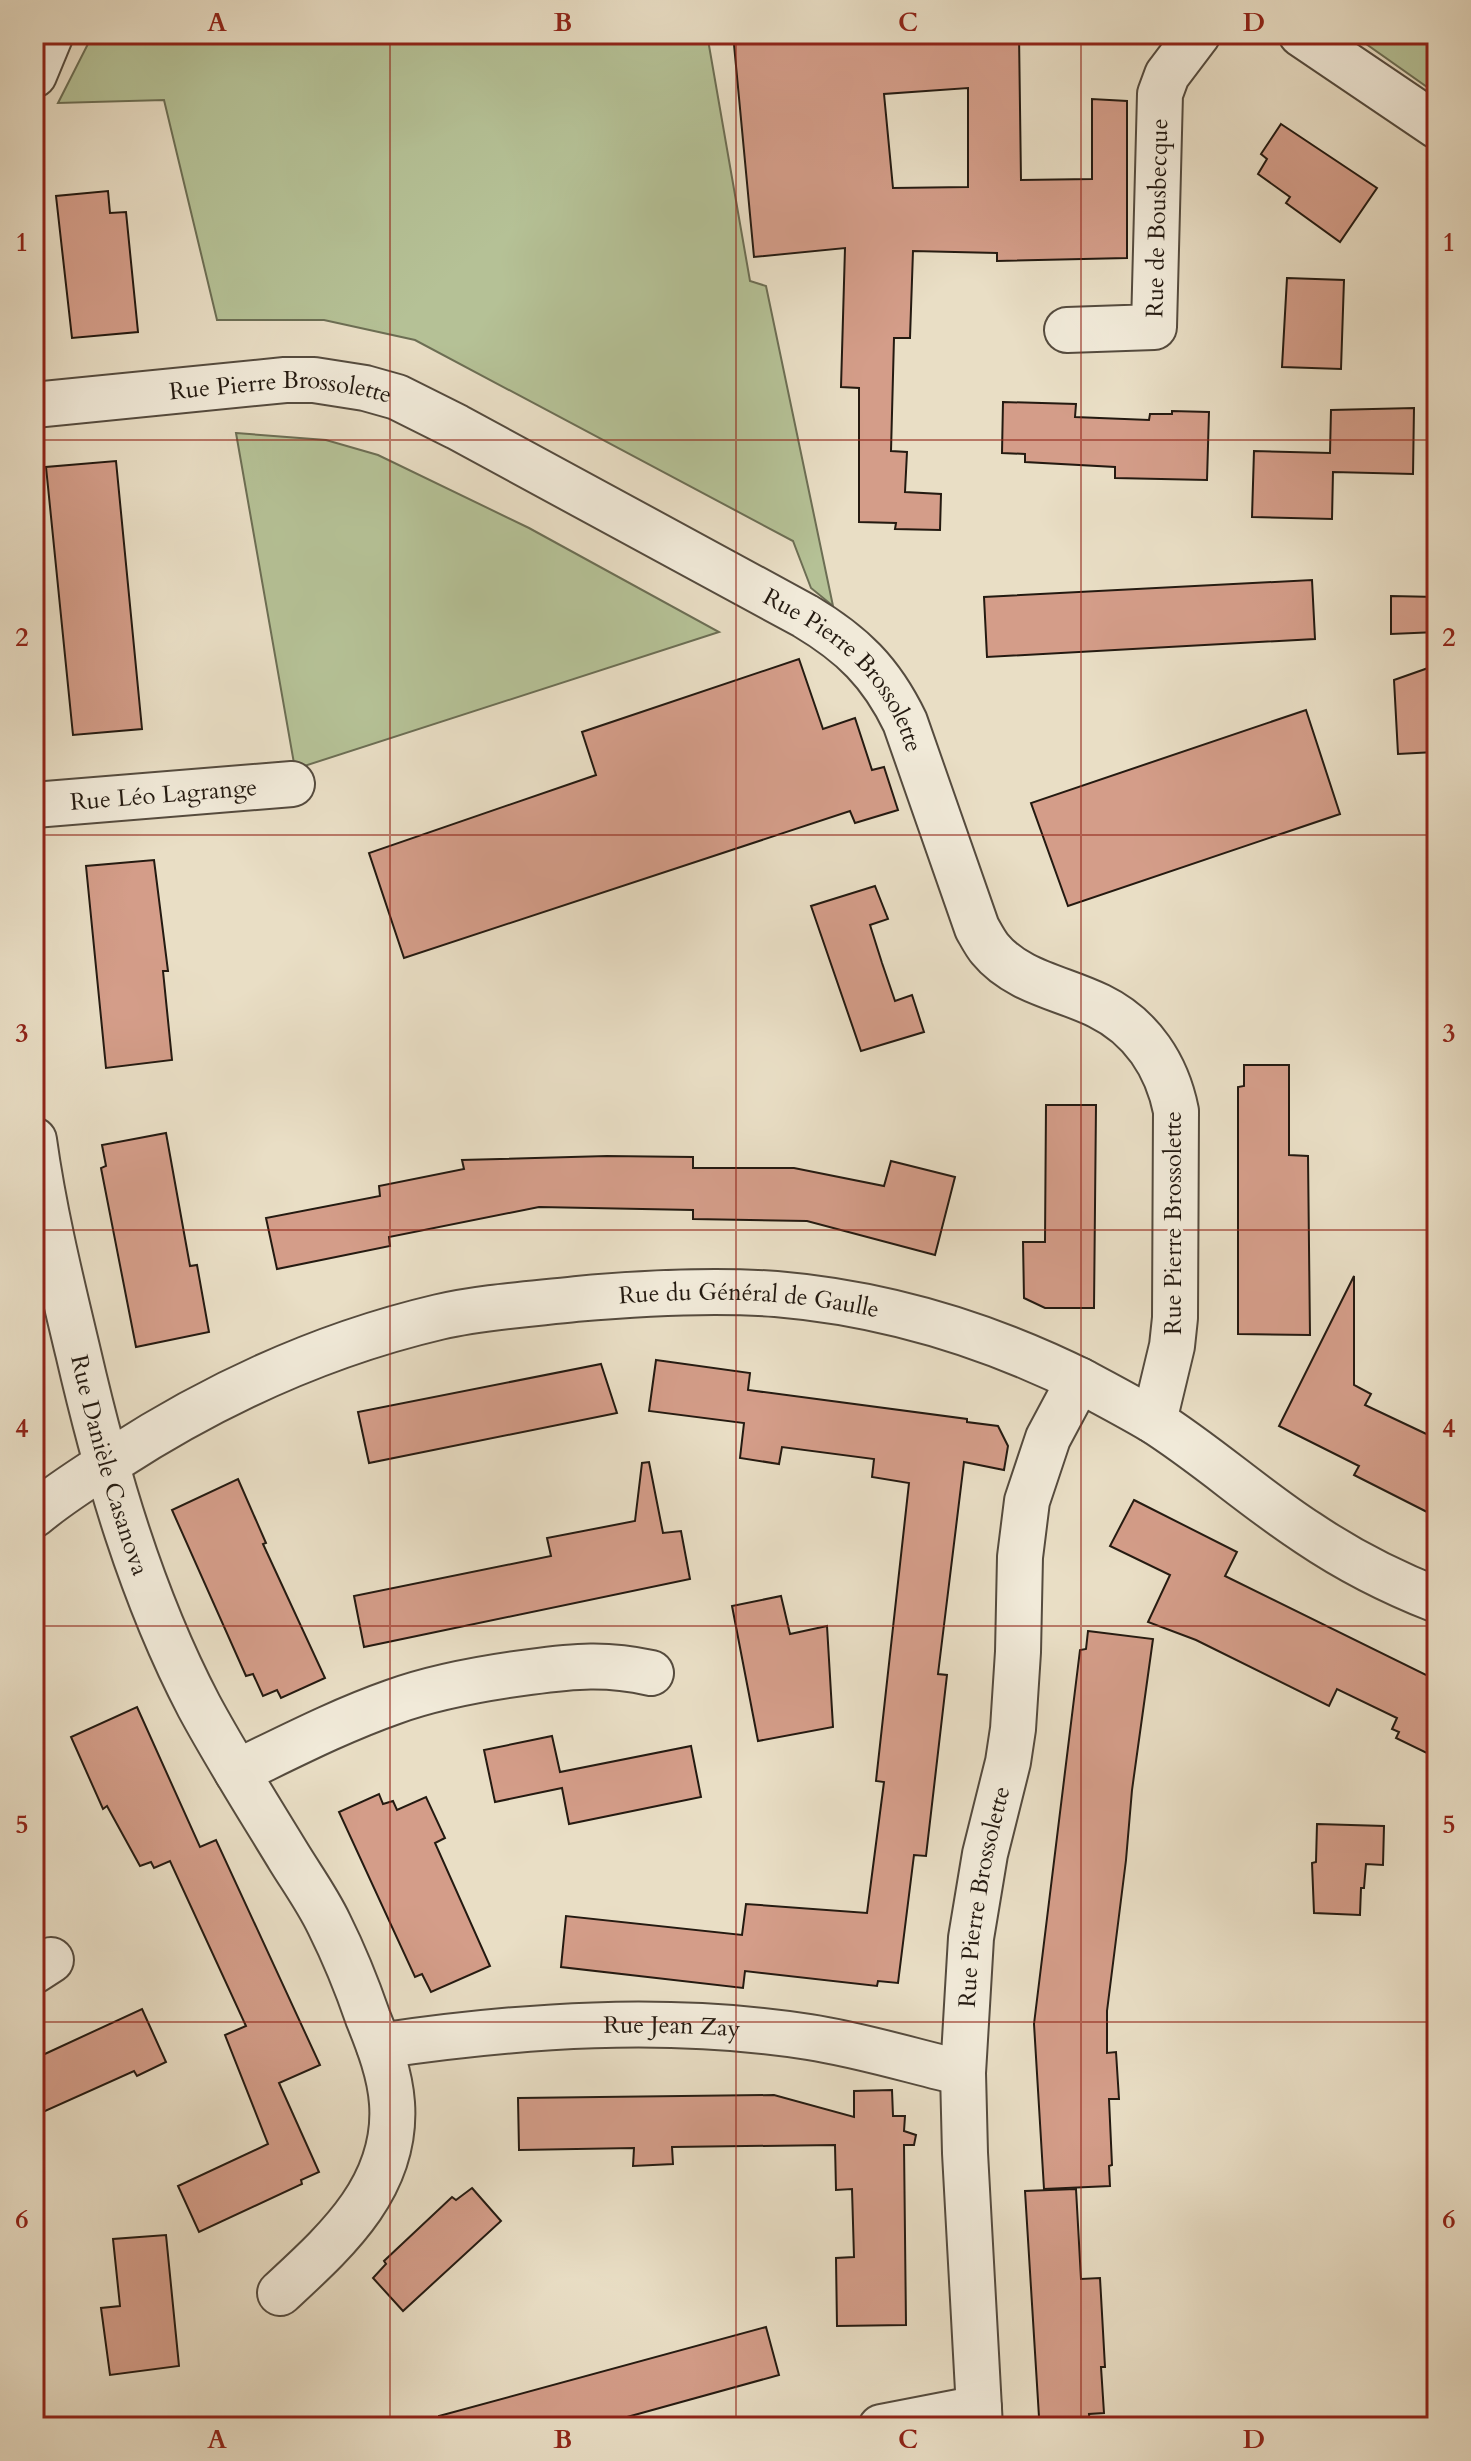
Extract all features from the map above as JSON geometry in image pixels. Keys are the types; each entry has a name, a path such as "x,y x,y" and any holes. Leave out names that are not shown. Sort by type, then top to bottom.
{"street":[{"path":"34,75 51,34"},
{"name":"Rue de Bousbecque","path":"1067,330 1154,327 1160,94 1167,75 1198,34"},
{"path":"1301,34 1437,126"},
{"name":"Rue Pierre Brossolette","path":"34,405 285,380 343,383 397,397 805,616 848,644 879,676 899,709 977,928 989,948 1021,973 1100,1006 1133,1029 1151,1049 1171,1086 1176,1111 1175,1318 1172,1346 1154,1421"},
{"name":"Rue Léo Lagrange","path":"34,805 292,784"},
{"name":"Rue Danièle Casanova","path":"34,1140 61,1285 106,1464 134,1553 199,1705 329,1923 379,2046 390,2091 391,2130 383,2162 361,2209 346,2229 280,2293"},
{"name":"Rue du Général de Gaulle","path":"34,1515 56,1496 160,1429 254,1381 330,1349 443,1316 611,1296 735,1292 779,1294 864,1307 944,1327 1023,1355 1079,1380 1154,1421 1308,1533 1379,1575 1437,1600"},
{"name":"Rue Pierre Brossolette","path":"980,2418 965,2153 963,2073 968,1974 976,1901 1013,1729 1020,1557 1027,1501 1048,1438 1079,1380"},
{"path":"237,1772 363,1713 470,1681 591,1665 620,1666 651,1673"},
{"name":"Rue Jean Zay","path":"379,2046 471,2033 561,2026 719,2027 813,2038 963,2073"},
{"path":"881,2427 980,2418"}],"green space":[{"path":"93,34 707,34 750,281 766,286 833,606 811,588 793,541 415,340 324,320 217,320 164,100 58,103"},
{"path":"1352,34 1437,34 1437,94"},
{"path":"236,433 326,440 378,455 529,528 719,632 295,769"}],"building":[{"path":"733,34 1019,34 1021,180 1092,179 1092,99 1127,101 1127,258 997,261 997,253 913,251 910,338 894,338 891,451 907,452 905,492 941,494 940,530 895,529 896,523 859,522 859,388 841,387 845,248 754,257","holes":["968,88 968,187 893,188 884,94"]},
{"path":"1281,124 1377,188 1340,242 1286,203 1290,197 1258,174 1267,159 1261,154"},
{"path":"108,191 110,213 126,212 138,332 72,338 56,196"},
{"path":"1287,278 1344,280 1341,369 1282,367"},
{"path":"1003,402 1076,404 1075,417 1149,420 1150,414 1172,414 1172,411 1209,412 1207,480 1115,478 1115,467 1025,462 1025,454 1002,453"},
{"path":"1414,408 1413,474 1333,472 1332,519 1252,517 1254,451 1330,453 1331,410"},
{"path":"116,461 142,729 73,735 46,467"},
{"path":"1312,580 1315,639 987,657 984,597"},
{"path":"1391,596 1437,597 1437,632 1391,634"},
{"path":"799,659 823,729 855,718 872,770 884,767 898,810 855,823 850,811 404,958 369,853 596,775 582,732"},
{"path":"1431,667 1435,752 1398,754 1394,680"},
{"path":"1306,710 1340,814 1068,906 1031,803"},
{"path":"154,860 168,971 163,971 172,1060 106,1068 86,866"},
{"path":"875,886 888,919 870,925 882,963 895,1001 912,995 924,1032 861,1051 811,906"},
{"path":"1244,1065 1289,1065 1289,1155 1308,1156 1310,1335 1238,1334 1238,1087 1244,1086"},
{"path":"1046,1105 1096,1105 1094,1308 1045,1308 1024,1298 1023,1242 1045,1242"},
{"path":"166,1133 190,1266 197,1265 209,1332 136,1347 101,1168 106,1166 102,1145"},
{"path":"693,1157 693,1168 794,1168 884,1186 891,1161 955,1177 935,1255 807,1221 693,1219 693,1210 539,1207 389,1237 390,1246 277,1269 266,1218 380,1196 379,1186 464,1169 462,1160"},
{"path":"1354,1276 1354,1385 1371,1394 1365,1405 1437,1439 1437,1517 1354,1475 1359,1466 1279,1426"},
{"path":"656,1360 750,1373 748,1390 967,1419 967,1422 998,1426 1008,1446 1004,1470 964,1462 938,1674 947,1675 926,1856 914,1855 898,1983 878,1981 877,1986 745,1971 743,1988 561,1967 566,1916 742,1935 746,1904 867,1913 884,1782 876,1781 909,1483 872,1477 874,1459 782,1447 779,1464 740,1458 744,1423 649,1411"},
{"path":"601,1364 617,1413 369,1463 358,1412"},
{"path":"649,1462 663,1533 681,1531 690,1579 364,1647 354,1596 551,1556 547,1538 635,1521 642,1463"},
{"path":"238,1479 266,1543 263,1544 325,1678 281,1698 277,1690 263,1696 253,1674 246,1676 172,1510"},
{"path":"1134,1500 1237,1552 1225,1576 1430,1677 1437,1664 1437,1758 1396,1738 1399,1732 1392,1729 1397,1718 1337,1689 1329,1706 1196,1640 1148,1622 1170,1575 1110,1546"},
{"path":"781,1596 790,1634 827,1626 833,1727 758,1741 732,1606"},
{"path":"1088,1631 1153,1639 1107,2011 1107,2053 1116,2052 1119,2099 1109,2099 1110,2186 1044,2189 1034,2024 1080,1650 1086,1649"},
{"path":"137,1707 200,1847 216,1840 320,2065 279,2083 319,2172 301,2180 302,2184 199,2232 178,2186 268,2144 225,2035 246,2026 170,1861 154,1868 151,1862 140,1866 107,1806 103,1809 71,1737"},
{"path":"552,1736 560,1772 691,1746 701,1797 569,1824 562,1788 495,1802 484,1750"},
{"path":"379,1794 383,1804 393,1801 397,1810 426,1797 445,1838 435,1843 490,1966 431,1992 422,1974 415,1977 339,1812"},
{"path":"1317,1824 1384,1826 1383,1865 1366,1864 1360,1915 1314,1913 1312,1863 1316,1862"},
{"path":"142,2009 166,2062 137,2076 134,2071 34,2116 34,2059"},
{"path":"892,2090 893,2116 905,2116 904,2131 916,2135 914,2145 904,2145 906,2325 837,2326 836,2258 854,2257 852,2189 836,2190 835,2145 672,2147 673,2164 633,2166 634,2148 519,2150 518,2098 774,2095 854,2117 854,2091"},
{"path":"472,2188 501,2221 403,2311 373,2278 386,2264 384,2261 452,2197 456,2200"},
{"path":"1076,2189 1081,2279 1100,2278 1104,2413 1089,2414 1090,2427 1044,2427 1044,2419 1039,2417 1025,2191"},
{"path":"166,2235 179,2366 110,2375 101,2308 120,2306 113,2239"},
{"path":"766,2327 779,2375 591,2427 440,2427 439,2416"}]}
